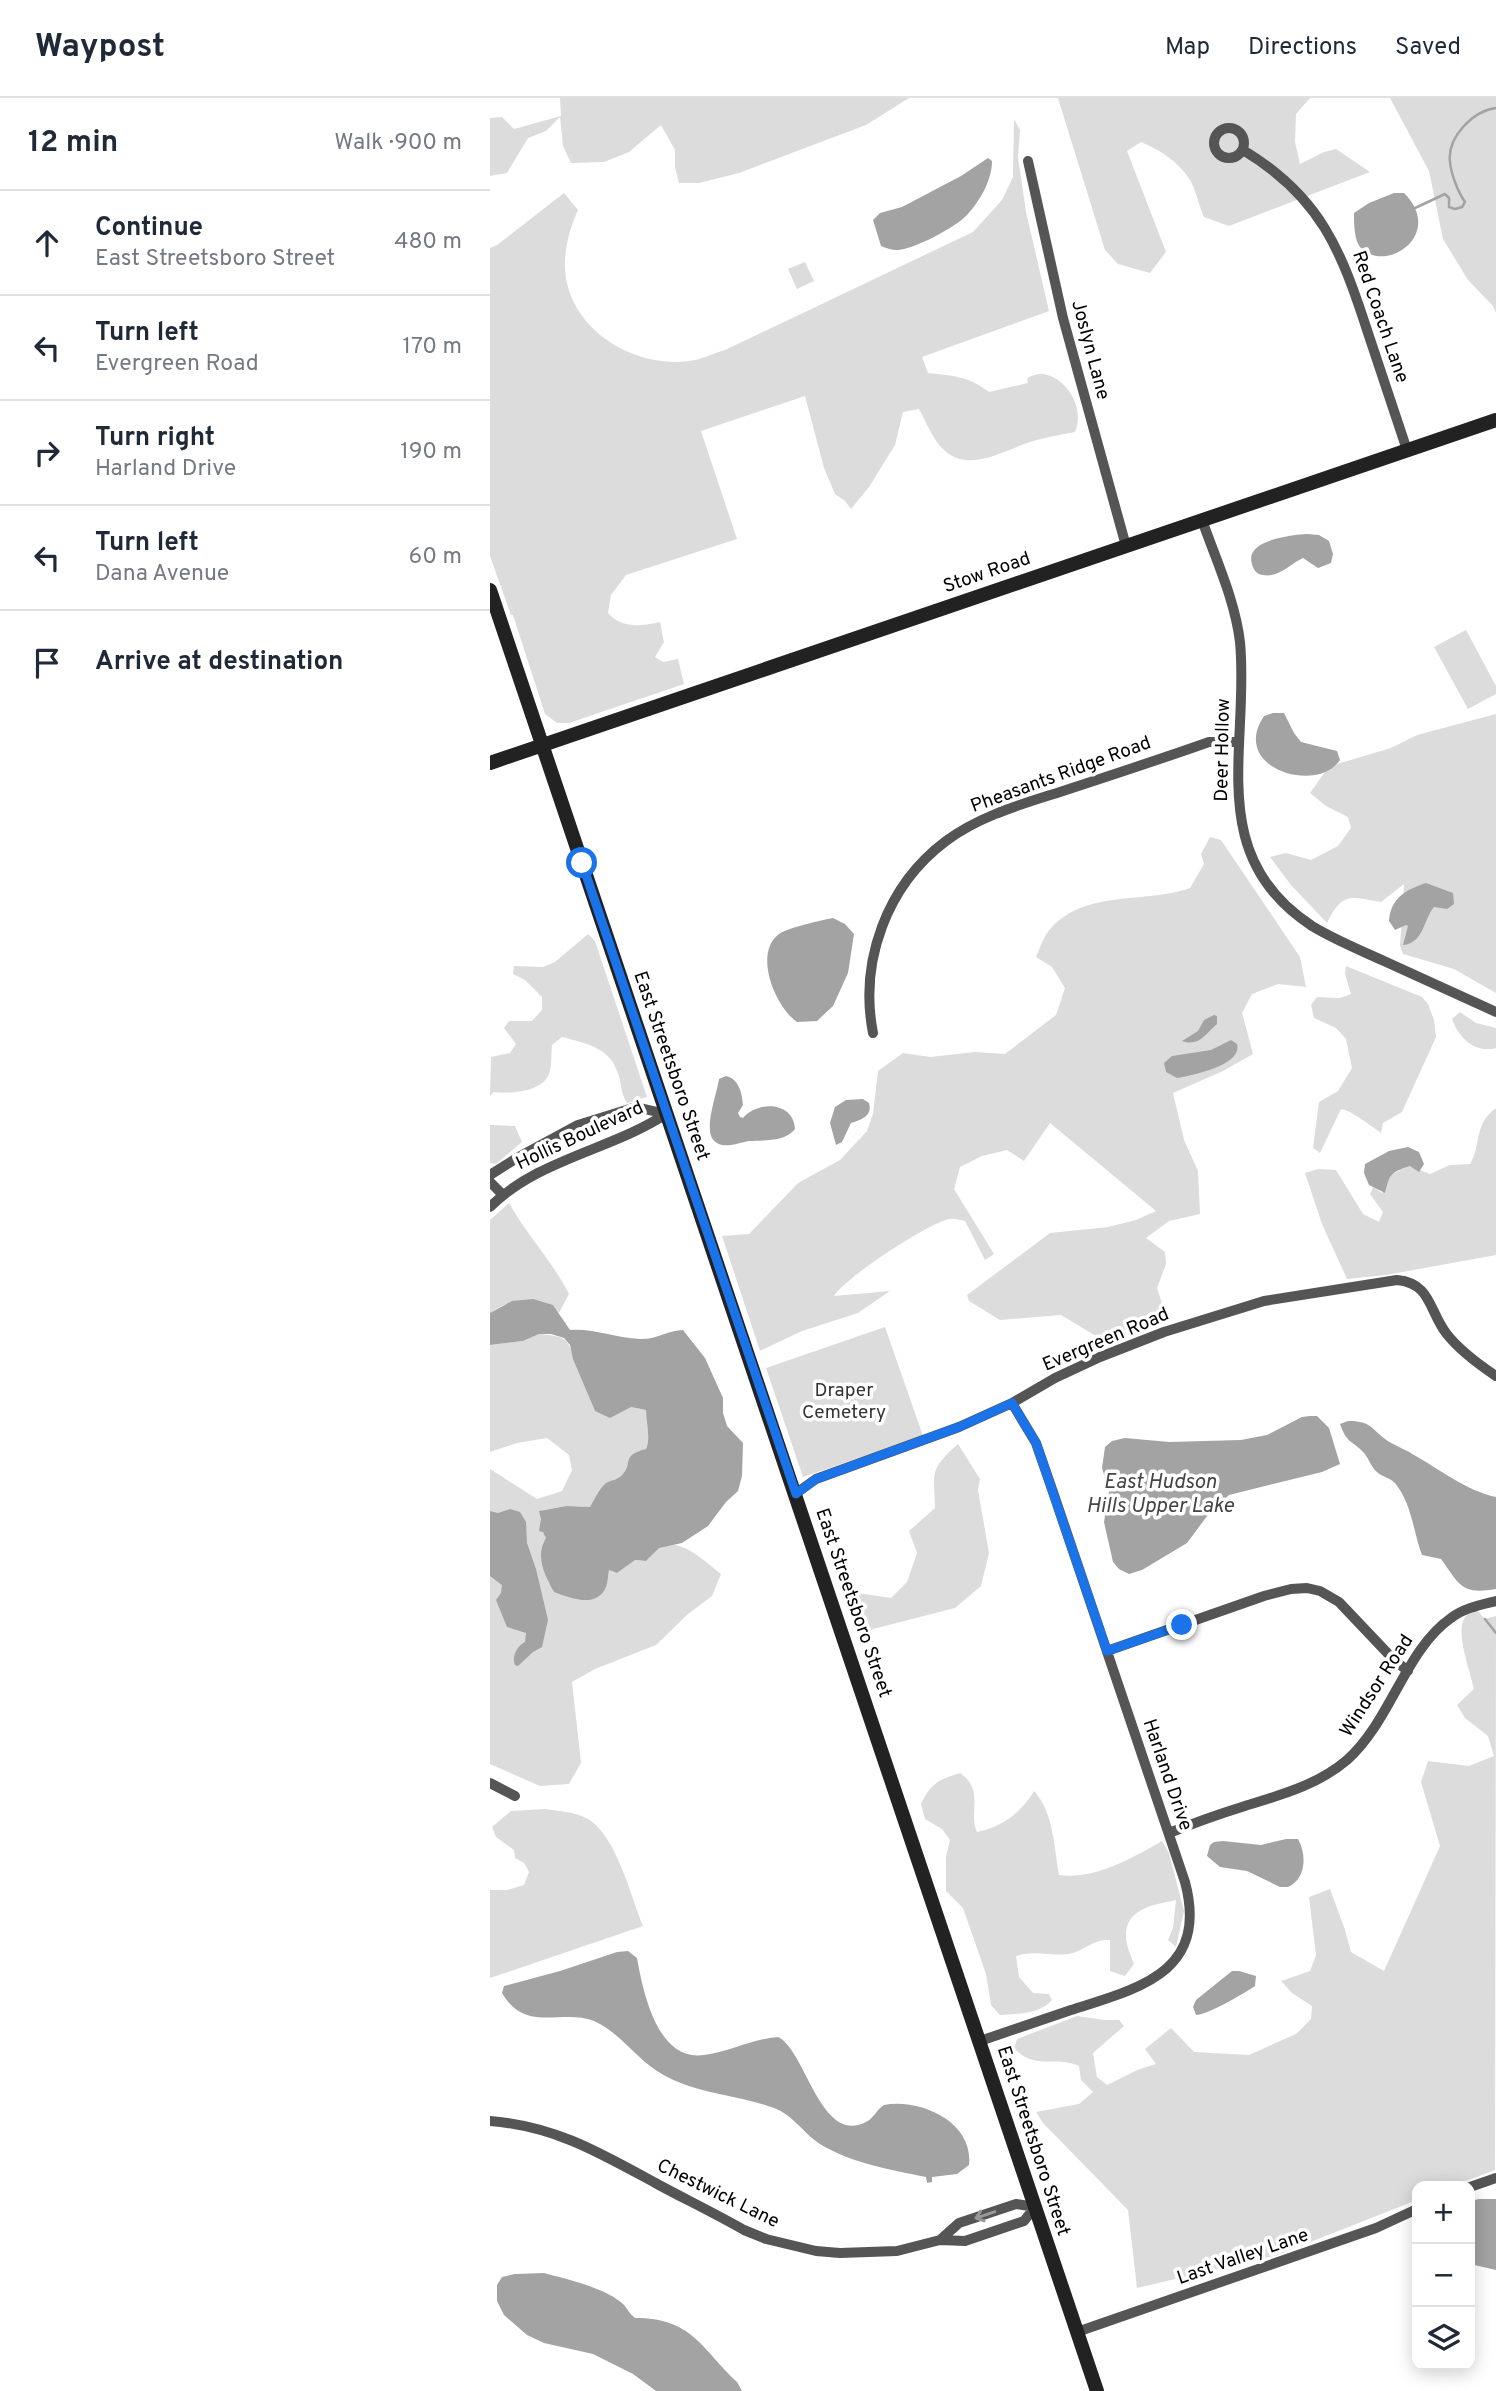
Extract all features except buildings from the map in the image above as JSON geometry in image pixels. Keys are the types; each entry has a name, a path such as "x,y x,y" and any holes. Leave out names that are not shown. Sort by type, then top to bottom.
{"main road":[{"name":"Stow Road","path":"490,763 1496,420"},
{"name":"East Streetsboro Street","path":"490,590 1097,2391"}],"street":[{"name":"Red Coach Lane","path":"1243,150 1262,162 1296,191 1314,211 1336,246 1350,278 1407,450"},
{"name":"Joslyn Lane","path":"1028,161 1063,318 1126,546"},
{"name":"Deer Hollow","path":"1202,520 1233,607 1239,638 1242,671 1237,786 1244,832 1257,864 1278,897 1312,926 1339,941 1496,1012"},
{"name":"Pheasants Ridge Road","path":"873,1033 869,1003 870,977 878,936 887,913 907,880 922,862 946,841 971,825 1024,804 1209,742 1239,742"},
{"name":"Hollis Boulevard","path":"490,1175 578,1125 636,1107 666,1114"},
{"name":"Hollis Boulevard","path":"490,1207 531,1177 595,1147 647,1127 666,1114"},
{"path":"490,1182 503,1195"},
{"name":"Evergreen Road","path":"796,1494 816,1479 922,1441 1012,1403 1055,1378 1100,1357 1264,1301 1397,1280 1407,1281 1422,1290 1444,1332 1458,1347 1496,1376"},
{"name":"Harland Drive","path":"980,2041 1141,1986 1172,1964 1184,1946 1192,1916 1185,1882 1169,1833 1036,1443 1012,1403"},
{"path":"1107,1651 1264,1596 1307,1588 1320,1591 1339,1602 1394,1660 1408,1671"},
{"name":"Windsor Road","path":"1169,1833 1294,1790 1337,1768 1360,1747 1376,1726 1408,1671 1439,1627 1461,1612 1496,1601"},
{"path":"490,1798 492,1785 515,1796"},
{"name":"Chestwick Lane","path":"490,2121 566,2136 744,2230 792,2246 828,2252 897,2251 940,2240 965,2241 1024,2221 1035,2207 1016,2204 959,2223 940,2240"},
{"path":"1475,2185 1496,2178"},
{"name":"Last Valley Lane","path":"1077,2332 1376,2228 1412,2211"}],"green space":[{"path":"560,98 909,98 866,125 739,173 699,183 679,183 675,150 661,125 629,152 604,162 571,163 563,146 560,117 546,131 528,138 507,173 490,176 490,118 502,117 514,129 561,116"},
{"path":"1058,98 1310,98 1296,114 1295,142 1300,164 1336,149 1370,172 1229,226 1204,217 1190,180 1180,167 1141,142 1127,151 1166,252 1150,273 1118,264 1105,250"},
{"path":"1390,98 1496,98 1496,313 1493,306 1468,280 1443,239 1429,171"},
{"path":"1014,119 1020,130 1018,157 1026,212 1049,311 922,357 928,373 967,380 989,392 1028,383 1027,378 1037,374 1052,377 1067,388 1076,405 1078,423 1075,432 1033,441 982,459 961,459 950,455 941,447 919,409 903,412 895,445 869,487 851,509 835,494 824,468 805,396 701,431 737,539 626,575 611,595 608,613 626,624 660,622 664,642 655,657 663,662 678,659 684,684 569,723 557,723 545,714 513,615 490,556 490,248 564,193 578,210 567,243 565,270 572,298 582,315 611,343 629,352 669,362 698,359 725,350 973,232 1002,200 1013,177"},
{"path":"805,262 814,281 797,289 788,269"},
{"path":"1466,630 1496,686 1496,694 1468,709 1434,647"},
{"path":"1496,714 1496,993 1454,969 1403,954 1400,946 1404,884 1381,902 1355,898 1343,901 1327,923 1291,885 1270,857 1286,853 1311,860 1338,846 1351,828 1348,817 1326,806 1310,793 1325,772 1337,764 1391,748 1417,735"},
{"path":"1210,837 1221,840 1300,957 1306,987 1278,984 1252,994 1242,1013 1253,1054 1223,1071 1173,1093 1184,1140 1198,1171 1200,1214 1169,1221 1146,1238 1165,1252 1166,1264 1157,1288 1165,1313 1158,1328 1121,1330 1101,1339 1061,1315 1000,1320 969,1301 967,1295 1050,1233 1108,1227 1136,1220 1156,1211 1050,1123 1024,1161 1007,1150 982,1156 960,1167 954,1189 994,1254 985,1260 965,1221 951,1219 938,1223 870,1265 841,1287 834,1296 890,1291 858,1313 802,1331 760,1351 722,1236 749,1234 798,1183 840,1160 867,1131 873,1114 878,1071 903,1053 930,1057 975,1052 1005,1054 1056,1015 1065,988 1052,967 1036,957 1051,928 1065,916 1099,902 1154,896 1190,888 1204,864 1201,854"},
{"path":"588,934 595,941 647,1097 627,1103 617,1071 608,1056 595,1047 562,1037 552,1045 549,1074 540,1085 517,1092 494,1092 490,1096 491,1057 510,1053 516,1044 504,1028 509,1021 532,1021 542,1010 542,997 525,980 513,974 514,966 543,967 555,962"},
{"path":"1346,966 1422,997 1434,1020 1436,1037 1402,1112 1383,1123 1381,1133 1341,1109 1320,1153 1313,1148 1319,1102 1338,1091 1352,1068 1346,1039 1336,1028 1314,1018 1311,1005 1317,997 1340,998 1351,994 1345,974"},
{"path":"1460,1012 1476,1023 1496,1028 1496,1048 1481,1049 1463,1038 1452,1019"},
{"path":"1496,1108 1496,1255 1386,1275 1347,1279 1322,1224 1305,1173 1318,1169 1336,1170 1363,1214 1379,1222 1383,1212 1370,1194 1373,1187 1382,1193 1391,1174 1410,1166 1430,1174 1450,1165 1470,1164 1484,1121"},
{"path":"490,1125 515,1126 522,1142 496,1164 490,1163"},
{"path":"509,1203 569,1294 559,1313 549,1305 523,1301 511,1302 490,1313 490,1220"},
{"name":"Draper Cemetery","path":"885,1327 923,1436 803,1477 766,1368"},
{"path":"539,1334 559,1337 568,1343 595,1411 631,1407 646,1410 648,1435 646,1449 631,1455 625,1473 606,1483 590,1507 566,1506 542,1510 541,1519 546,1538 541,1559 554,1591 583,1600 596,1598 606,1587 609,1570 617,1573 634,1560 646,1561 658,1548 666,1545 683,1547 721,1574 712,1596 688,1614 656,1645 595,1669 572,1682 581,1763 569,1784 540,1786 490,1764 490,1469 537,1499 562,1491 572,1470 569,1455 547,1438 517,1443 490,1452 490,1345 523,1341"},
{"path":"958,1444 980,1479 978,1490 989,1553 981,1586 955,1608 869,1630 862,1628 852,1592 891,1598 907,1582 917,1553 909,1531 935,1508 935,1472 942,1460"},
{"path":"1474,1607 1485,1619 1496,1616 1495,2170 1466,2181 1412,2181 1412,2202 1277,2255 1137,2288 1128,2210 1043,2123 1036,2112 1079,2104 1093,2092 1081,2080 1079,2066 1030,2059 1014,2048 1017,2039 1077,2016 1119,2020 1124,2026 1093,2053 1097,2077 1107,2085 1156,2064 1145,2049 1171,2028 1194,2052 1249,2055 1296,2034 1311,2019 1312,2006 1292,1993 1281,1981 1310,1971 1316,1955 1309,1897 1330,1889 1351,1952 1384,1971 1440,1846 1421,1782 1428,1761 1469,1766 1494,1756 1488,1736 1465,1718 1457,1705 1474,1689 1463,1645 1464,1619"},
{"path":"960,1773 972,1787 977,1832 995,1827 1010,1818 1034,1791 1049,1820 1059,1875 1073,1876 1100,1871 1126,1861 1162,1841 1169,1853 1184,1911 1176,1947 1168,1940 1173,1928 1176,1900 1142,1910 1130,1920 1126,1940 1134,1964 1125,1976 1110,1971 1110,1940 1099,1941 1073,1953 1031,1953 1016,1956 1019,1977 1033,1993 1049,1994 1052,2000 1035,2011 1000,2015 991,2005 986,1974 963,1908 946,1891 946,1857 950,1840 942,1829 925,1819 921,1804 936,1783"},
{"path":"545,1809 578,1815 598,1827 615,1852 643,1926 490,1978 490,1890 507,1890 524,1885 529,1872 524,1863 515,1858 514,1850 496,1837 492,1827 511,1811"}],"water":[{"path":"988,158 992,161 988,183 967,215 954,226 904,249 881,246 873,220 880,213 902,207 961,176"},
{"path":"1394,193 1404,193 1415,208 1418,222 1415,235 1408,245 1397,253 1373,255 1362,249 1357,242 1354,213 1369,203"},
{"path":"1307,534 1319,535 1329,541 1333,554 1331,563 1318,568 1303,558 1274,574 1261,575 1254,570 1251,556 1262,544 1270,540"},
{"path":"1284,713 1301,742 1337,751 1340,760 1329,770 1313,775 1280,771 1267,762 1258,750 1256,734 1264,716"},
{"path":"1426,883 1453,893 1454,904 1447,909 1434,907 1419,936 1403,945 1408,926 1395,930 1389,921 1390,913 1400,896"},
{"path":"833,918 845,924 854,934 848,973 833,1006 817,1021 797,1022 781,1005 770,980 767,966 771,943 783,932"},
{"path":"1217,1016 1217,1024 1202,1038 1193,1042 1182,1041 1198,1031 1204,1020"},
{"path":"1231,1040 1237,1044 1237,1051 1232,1058 1215,1068 1177,1078 1166,1072 1164,1063 1172,1056 1211,1050"},
{"path":"726,1076 737,1083 741,1091 743,1105 738,1113 740,1117 743,1118 757,1108 774,1107 789,1113 795,1129 774,1140 729,1145 715,1142 710,1132 711,1117 719,1079"},
{"path":"863,1099 869,1103 868,1114 851,1123 842,1142 836,1145 830,1123 835,1107 846,1100"},
{"path":"1408,1147 1419,1152 1424,1164 1419,1172 1410,1166 1395,1172 1385,1193 1369,1185 1364,1173 1365,1164 1389,1151"},
{"path":"533,1299 553,1305 570,1330 587,1330 640,1339 683,1330 705,1358 723,1398 723,1413 727,1426 743,1443 742,1476 738,1491 708,1526 682,1543 659,1548 646,1561 635,1560 617,1573 609,1570 607,1585 602,1594 590,1600 575,1599 554,1592 542,1565 541,1552 546,1538 543,1532 539,1531 539,1511 566,1506 590,1507 603,1485 625,1471 630,1457 646,1449 646,1410 631,1407 610,1418 595,1411 573,1359 570,1345 564,1338 539,1334 523,1341 490,1345 490,1313 512,1301"},
{"name":"East Hudson Hills Upper Lake","path":"1317,1416 1329,1428 1340,1464 1322,1472 1229,1495 1210,1512 1187,1543 1142,1570 1129,1574 1113,1562 1104,1522 1109,1491 1102,1468 1105,1447 1112,1441 1125,1438 1169,1442 1241,1440 1267,1435 1302,1417"},
{"path":"1348,1421 1373,1428 1388,1441 1454,1479 1474,1490 1496,1497 1496,1589 1468,1589 1458,1582 1441,1559 1422,1555 1401,1491 1393,1481 1375,1470 1364,1453 1348,1439 1340,1424"},
{"path":"510,1509 520,1512 526,1522 527,1543 548,1620 542,1647 518,1666 514,1662 515,1655 525,1642 526,1633 507,1627 496,1600 502,1585 490,1576 490,1511 498,1513"},
{"path":"1298,1839 1304,1859 1301,1873 1288,1887 1280,1887 1247,1871 1220,1867 1207,1856 1210,1845 1214,1842 1261,1845"},
{"path":"628,1951 637,1958 643,1988 655,2022 675,2047 688,2054 704,2055 778,2037 788,2045 825,2108 836,2120 849,2126 864,2123 884,2105 913,2105 928,2110 942,2116 963,2136 969,2165 957,2174 932,2177 932,2182 927,2183 926,2177 845,2156 820,2144 787,2115 774,2108 671,2079 649,2065 611,2031 594,2021 570,2017 545,2018 522,2013 502,1993 504,1986"},
{"path":"1232,1971 1256,1976 1255,1986 1217,2008 1196,2015 1193,2007 1196,2000"},
{"path":"1496,2199 1496,2270 1475,2265 1475,2200"},
{"path":"544,2273 607,2294 624,2305 635,2318 654,2319 683,2329 704,2347 742,2391 656,2391 633,2374 593,2354 544,2343 527,2335 504,2315 497,2301 497,2285 502,2277"}],"waterway":[{"path":"1415,208 1445,194 1449,198 1449,207 1462,207 1465,202 1455,183 1451,167 1450,153 1453,143 1471,120 1496,108"},
{"path":"1485,1619 1496,1633"}],"route":[{"path":"582,863 796,1494 816,1479 959,1427 1012,1403 1036,1443 1107,1651 1182,1625"}]}
